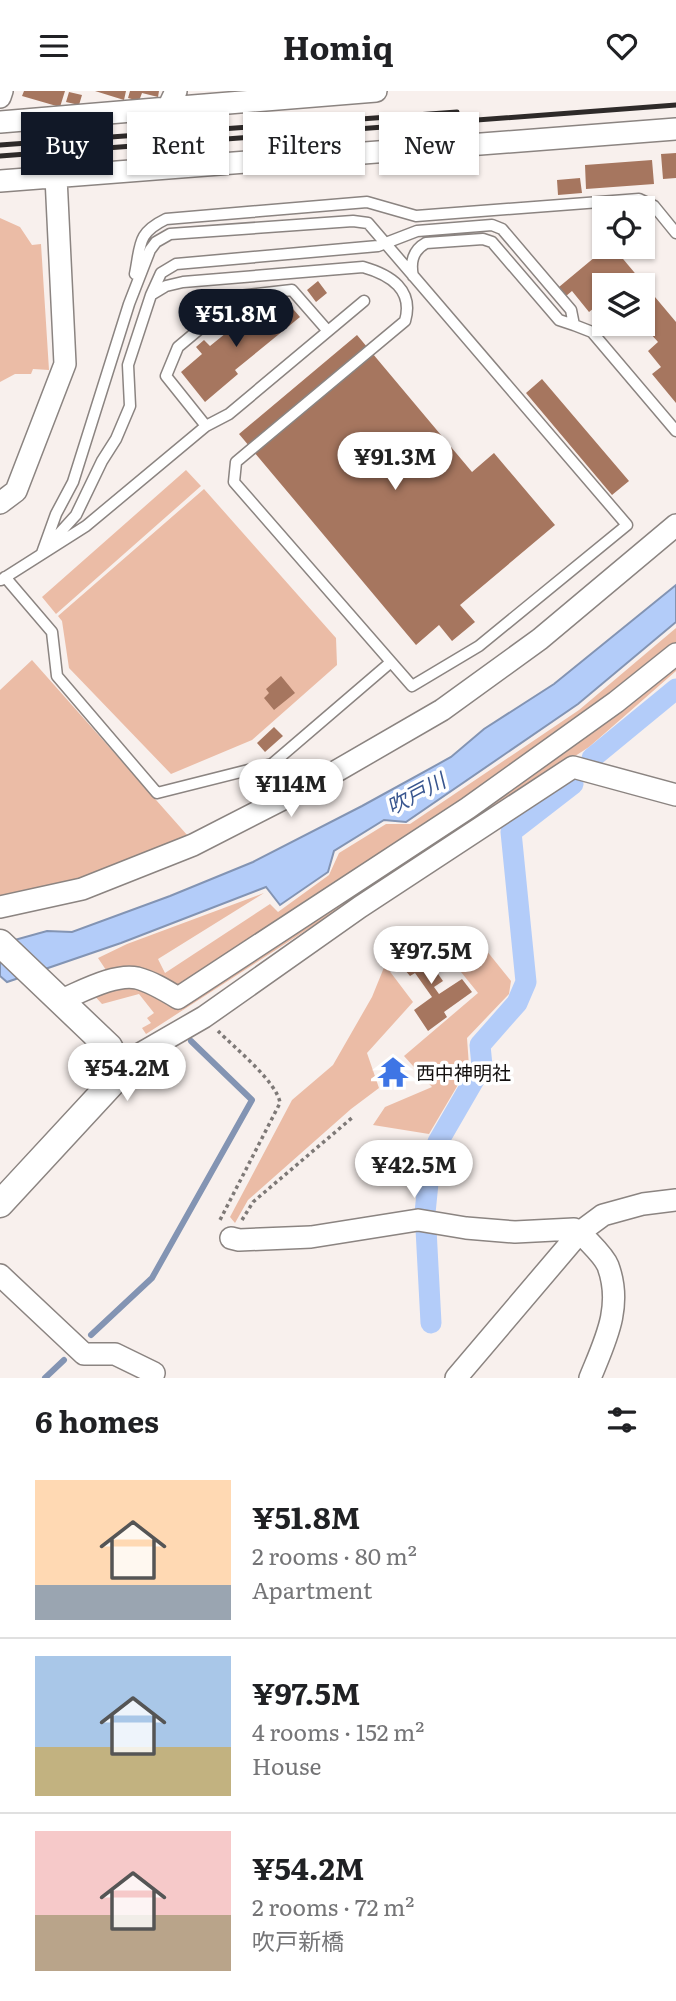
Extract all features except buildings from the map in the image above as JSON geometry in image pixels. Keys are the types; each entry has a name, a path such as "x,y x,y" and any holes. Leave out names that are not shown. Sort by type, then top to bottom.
{"street":[{"path":"0,97 2,91"},
{"path":"0,122 172,99 376,91"},
{"path":"0,181 676,129"},
{"path":"0,503 16,491 65,364 56,177"},
{"path":"0,907 82,890 194,845 328,775 442,709 540,639 676,525"},
{"path":"57,996 104,982 134,977 178,998 468,808 616,702 676,654"},
{"path":"0,1204 111,1084 119,1066 204,1017 360,907 573,767 676,795"},
{"path":"0,943 110,1047 119,1066"},
{"path":"456,1378 580,1232 603,1215 643,1204 676,1200"},
{"path":"232,1237 239,1240 311,1237 418,1220 466,1229 574,1229 580,1232 607,1264 614,1300 612,1321 590,1378"},
{"path":"0,1275 84,1354 115,1354 154,1373 152,1378"}],"lane":[{"path":"129,304 143,237 149,227 166,219 367,202 416,216 639,199 654,206 676,233"},
{"path":"42,552 56,514 73,482 129,304 150,250 156,242 170,235 353,221 369,223 627,525 479,646 412,686 234,482 236,462 405,321 409,307 405,293 382,272 363,267 183,282 166,286 151,295"},
{"path":"42,552 76,515 125,417 130,406 128,365 151,295 161,273 176,264 378,246 417,231 492,225 502,229 571,310 574,325"},
{"path":"414,277 413,259 416,250 426,243 484,239 492,242 559,320 592,332 676,431"},
{"path":"206,426 166,376 177,347 239,296 292,290 327,330"},
{"path":"365,300 229,414 206,426 86,526 3,579 52,632 57,676 157,793 272,764 391,662"}],"path":[{"path":"204,1017 279,1095 280,1103 226,1205 220,1222 232,1237 253,1202 353,1117"}],"shaded area":[{"path":"0,218 20,227 32,245 41,244 49,370 33,369 31,374 15,374 0,382"},
{"path":"186,470 201,486 56,614 42,597"},
{"path":"204,489 336,638 337,665 252,740 171,774 69,668 62,621 58,616"},
{"path":"676,628 676,671 589,747 146,1034 142,1028 151,1023 147,1018 154,1013 139,994 102,1004 82,982 110,976 98,958 127,944 264,893 158,959 165,973 270,904 278,912 329,875 339,853 386,824 410,824 579,710"},
{"path":"32,660 188,836 81,880 0,900 0,690"},
{"path":"425,929 447,930 486,950 511,981 509,994 467,1038 469,1066 429,1134 373,1125 385,1107 432,1087 404,1056 478,993 461,972 427,943"},
{"path":"385,965 413,1002 367,1053 379,1088 351,1109 248,1200 235,1223 230,1217 292,1100 333,1065 372,997"}],"water":[{"name":"吹戸川","path":"676,585 676,622 578,704 406,822 384,820 334,851 328,872 280,905 266,887 121,943 7,982 0,976 0,944 47,931 72,932 253,862 451,757 484,729 554,684"}],"waterway":[{"path":"592,758 676,689"},
{"path":"425,1213 429,1173 438,1142 482,1066 480,1045 517,1003 526,982 511,832 573,784"},
{"path":"91,1335 152,1278 252,1100 191,1041"},
{"path":"426,1229 431,1323"},
{"path":"45,1378 64,1360"}],"railway":[{"path":"0,156 676,105"},
{"path":"0,145 379,118"}],"place":[{"name":"西中神明社","path":"393,1072"}]}
